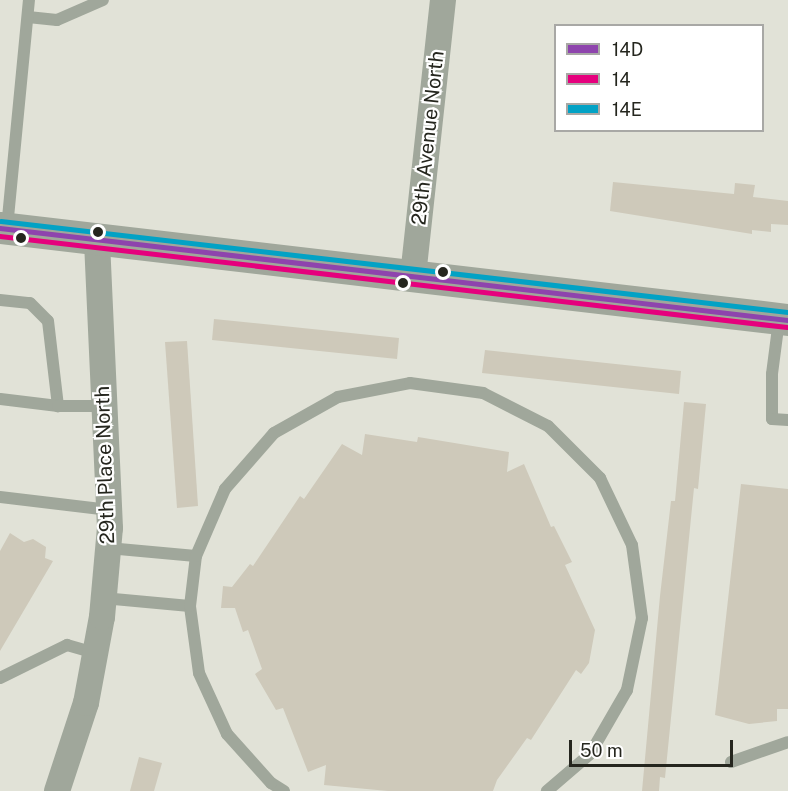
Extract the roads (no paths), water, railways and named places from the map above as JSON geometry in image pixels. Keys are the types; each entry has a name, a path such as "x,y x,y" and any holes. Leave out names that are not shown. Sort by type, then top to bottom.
{"street":[{"name":"29th Avenue North","path":"413,276 443,0"},
{"path":"4,229 783,319"},
{"name":"29th Place North","path":"57,791 86,703 103,598 108,548 109,510 97,240"}],"lane":[{"path":"4,229 29,0"},
{"path":"27,17 57,20 103,0"},
{"path":"0,300 30,303 48,321 58,406"},
{"path":"783,319 772,374 772,419 788,420"},
{"path":"284,791 271,783 227,734 199,673 190,606 196,556 225,489 274,434 338,397 410,383 472,392 548,426 600,478 632,544 642,618 627,690 590,754 547,791"},
{"path":"0,399 58,406 103,406"},
{"path":"0,497 109,510"},
{"path":"108,548 196,556"},
{"path":"103,598 190,606"},
{"path":"0,678 67,645 95,653"},
{"path":"731,762 788,742"}]}
